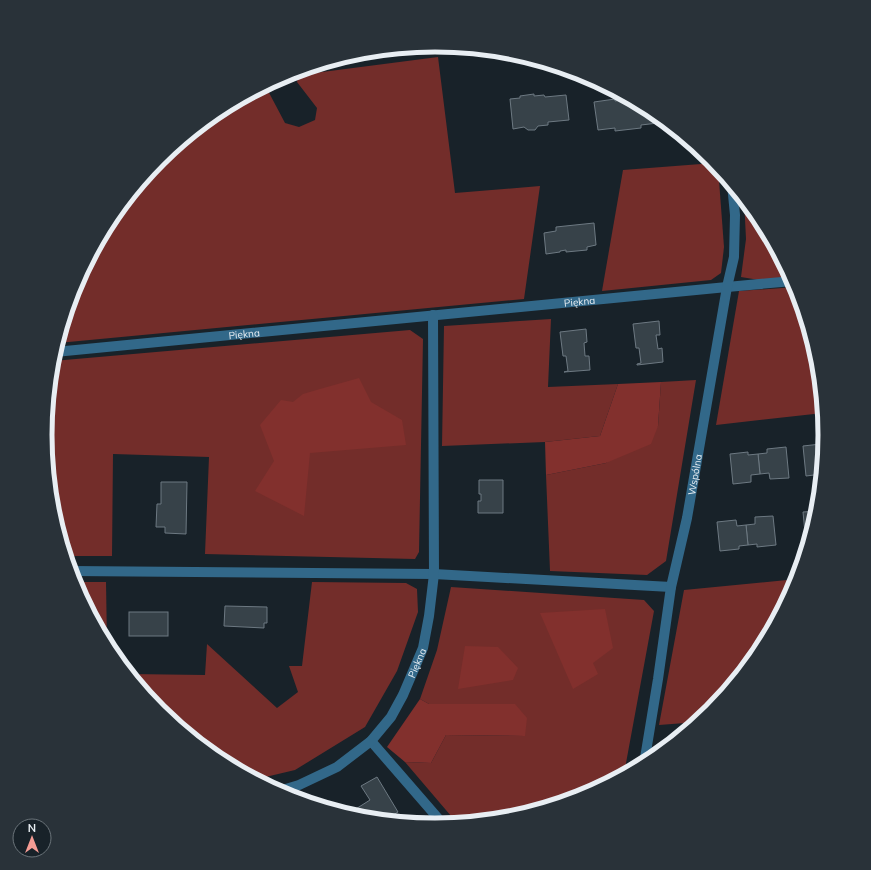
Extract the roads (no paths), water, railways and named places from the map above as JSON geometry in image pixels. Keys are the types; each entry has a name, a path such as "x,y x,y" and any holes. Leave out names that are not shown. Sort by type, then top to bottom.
{"street":[{"name":"Wspólna","path":"645,755 671,587 687,518 727,287 734,257 735,215 733,195"},
{"name":"Piękna","path":"62,351 786,282"},
{"name":"Piękna","path":"287,788 337,767 371,741 391,717 403,696 423,648 429,616 434,574 433,315"},
{"path":"78,571 434,574 671,587"},
{"path":"371,741 438,818"}]}
